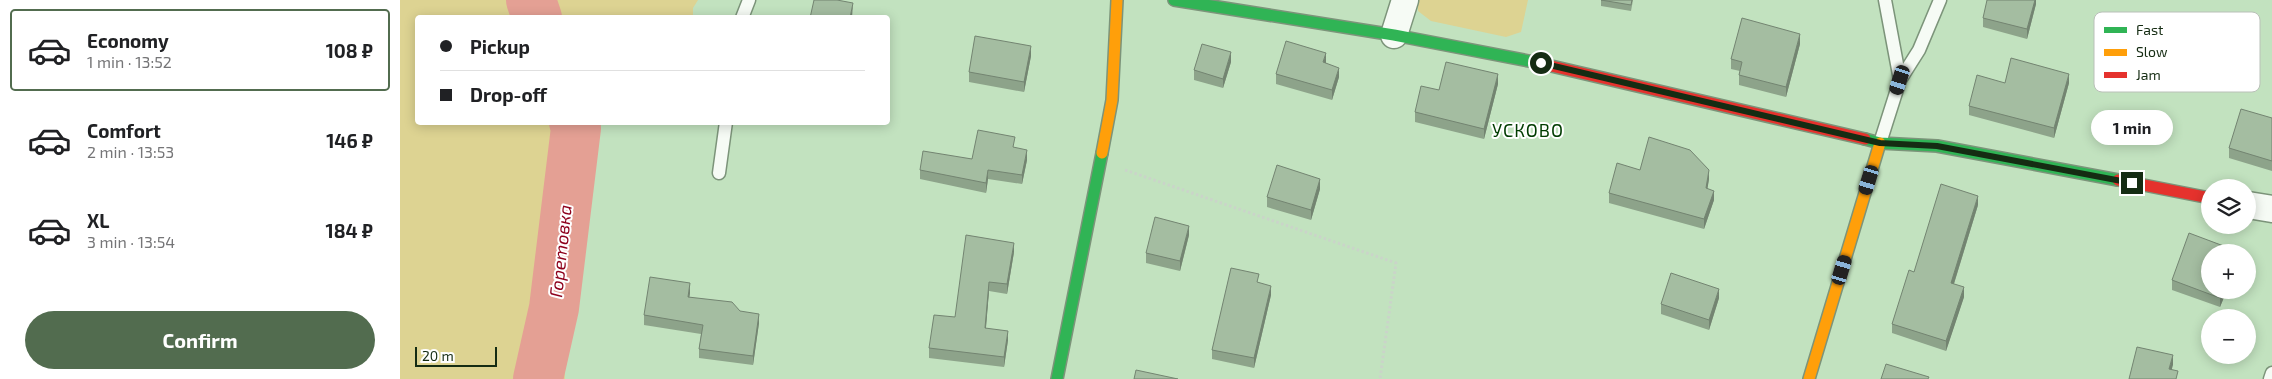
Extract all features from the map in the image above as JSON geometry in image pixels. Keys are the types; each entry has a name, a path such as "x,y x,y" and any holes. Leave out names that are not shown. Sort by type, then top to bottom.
{"street":[{"path":"1057,379 1112,100 1117,31 1116,0"},
{"path":"1174,0 1394,35 1541,63 1880,143 1937,146 2201,196"},
{"path":"1394,35 1404,0"},
{"path":"1809,379 1880,143"},
{"path":"2256,206 2272,209"}],"lane":[{"path":"743,15 749,0"},
{"path":"1885,0 1900,80"},
{"path":"1880,143 1900,80 1919,50 1940,0"},
{"path":"719,173 726,125"},
{"path":"2270,379 2272,373"}],"path":[{"path":"1101,161 1396,263 1380,379"}],"shaded area":[{"path":"400,0 517,0 521,15 415,15 415,125 552,125 555,204 539,316 563,335 565,379 400,379"},
{"path":"548,0 698,0 693,8 693,15 555,15"},
{"path":"1418,0 1528,0 1521,32 1506,37 1431,21 1418,11"}],"building":[{"path":"814,0 837,0 853,3 851,15 811,15"},
{"path":"1601,0 1632,0 1631,5"},
{"path":"1987,0 2035,0 2027,29 1983,18"},
{"path":"1742,18 1800,34 1786,87 1739,75 1742,62 1731,59"},
{"path":"975,36 1031,46 1024,82 969,72"},
{"path":"1286,41 1326,53 1323,62 1339,68 1332,90 1276,74"},
{"path":"1202,44 1231,52 1223,79 1194,70"},
{"path":"2011,58 2069,74 2054,128 1969,106 1977,75 2005,83"},
{"path":"1446,62 1498,74 1484,129 1415,112 1421,86 1439,90"},
{"path":"2241,109 2272,118 2272,161 2229,148"},
{"path":"978,130 1015,137 1013,147 1027,150 1022,175 988,170 986,183 920,170 923,151 972,159"},
{"path":"1649,137 1690,150 1709,170 1706,188 1714,191 1704,219 1609,193 1617,163 1640,170"},
{"path":"1277,165 1320,179 1311,210 1267,197"},
{"path":"1941,184 1978,196 1951,283 1964,287 1946,341 1892,324 1909,270 1914,272"},
{"path":"1155,217 1189,226 1180,261 1146,253"},
{"path":"2189,233 2218,244 2201,244 2201,291 2172,280"},
{"path":"966,235 1014,243 1007,284 989,282 985,328 1008,331 1004,357 929,348 934,315 955,317"},
{"path":"1231,268 1259,274 1257,282 1271,286 1254,358 1212,350"},
{"path":"1671,273 1719,289 1709,320 1661,304"},
{"path":"650,277 690,283 688,297 732,302 740,311 759,314 753,356 699,349 703,325 644,315"},
{"path":"2137,347 2173,355 2169,369 2178,371 2176,379 2129,379"},
{"path":"1886,364 1929,377 1928,379 1881,379"},
{"path":"1136,370 1178,379 1134,379"}],"waterway":[{"name":"Горетовка","path":"531,0 536,15"},
{"name":"Горетовка","path":"538,379 554,308 575,125"}],"traffic: fast":[{"path":"1174,0 1394,35 1534,62"},
{"path":"1865,139 1880,143 1937,146 2118,180"},
{"path":"1057,379 1102,153"}],"traffic: slow":[{"path":"1102,153 1112,100 1117,0"},
{"path":"1809,379 1880,143"}],"traffic: jam":[{"path":"1534,62 1865,139"},
{"path":"2118,180 2201,196"}],"district":[{"name":"УСКОВО","path":"1528,130"}],"route":[{"path":"1541,63 1880,143 1937,146 2132,183"}]}
